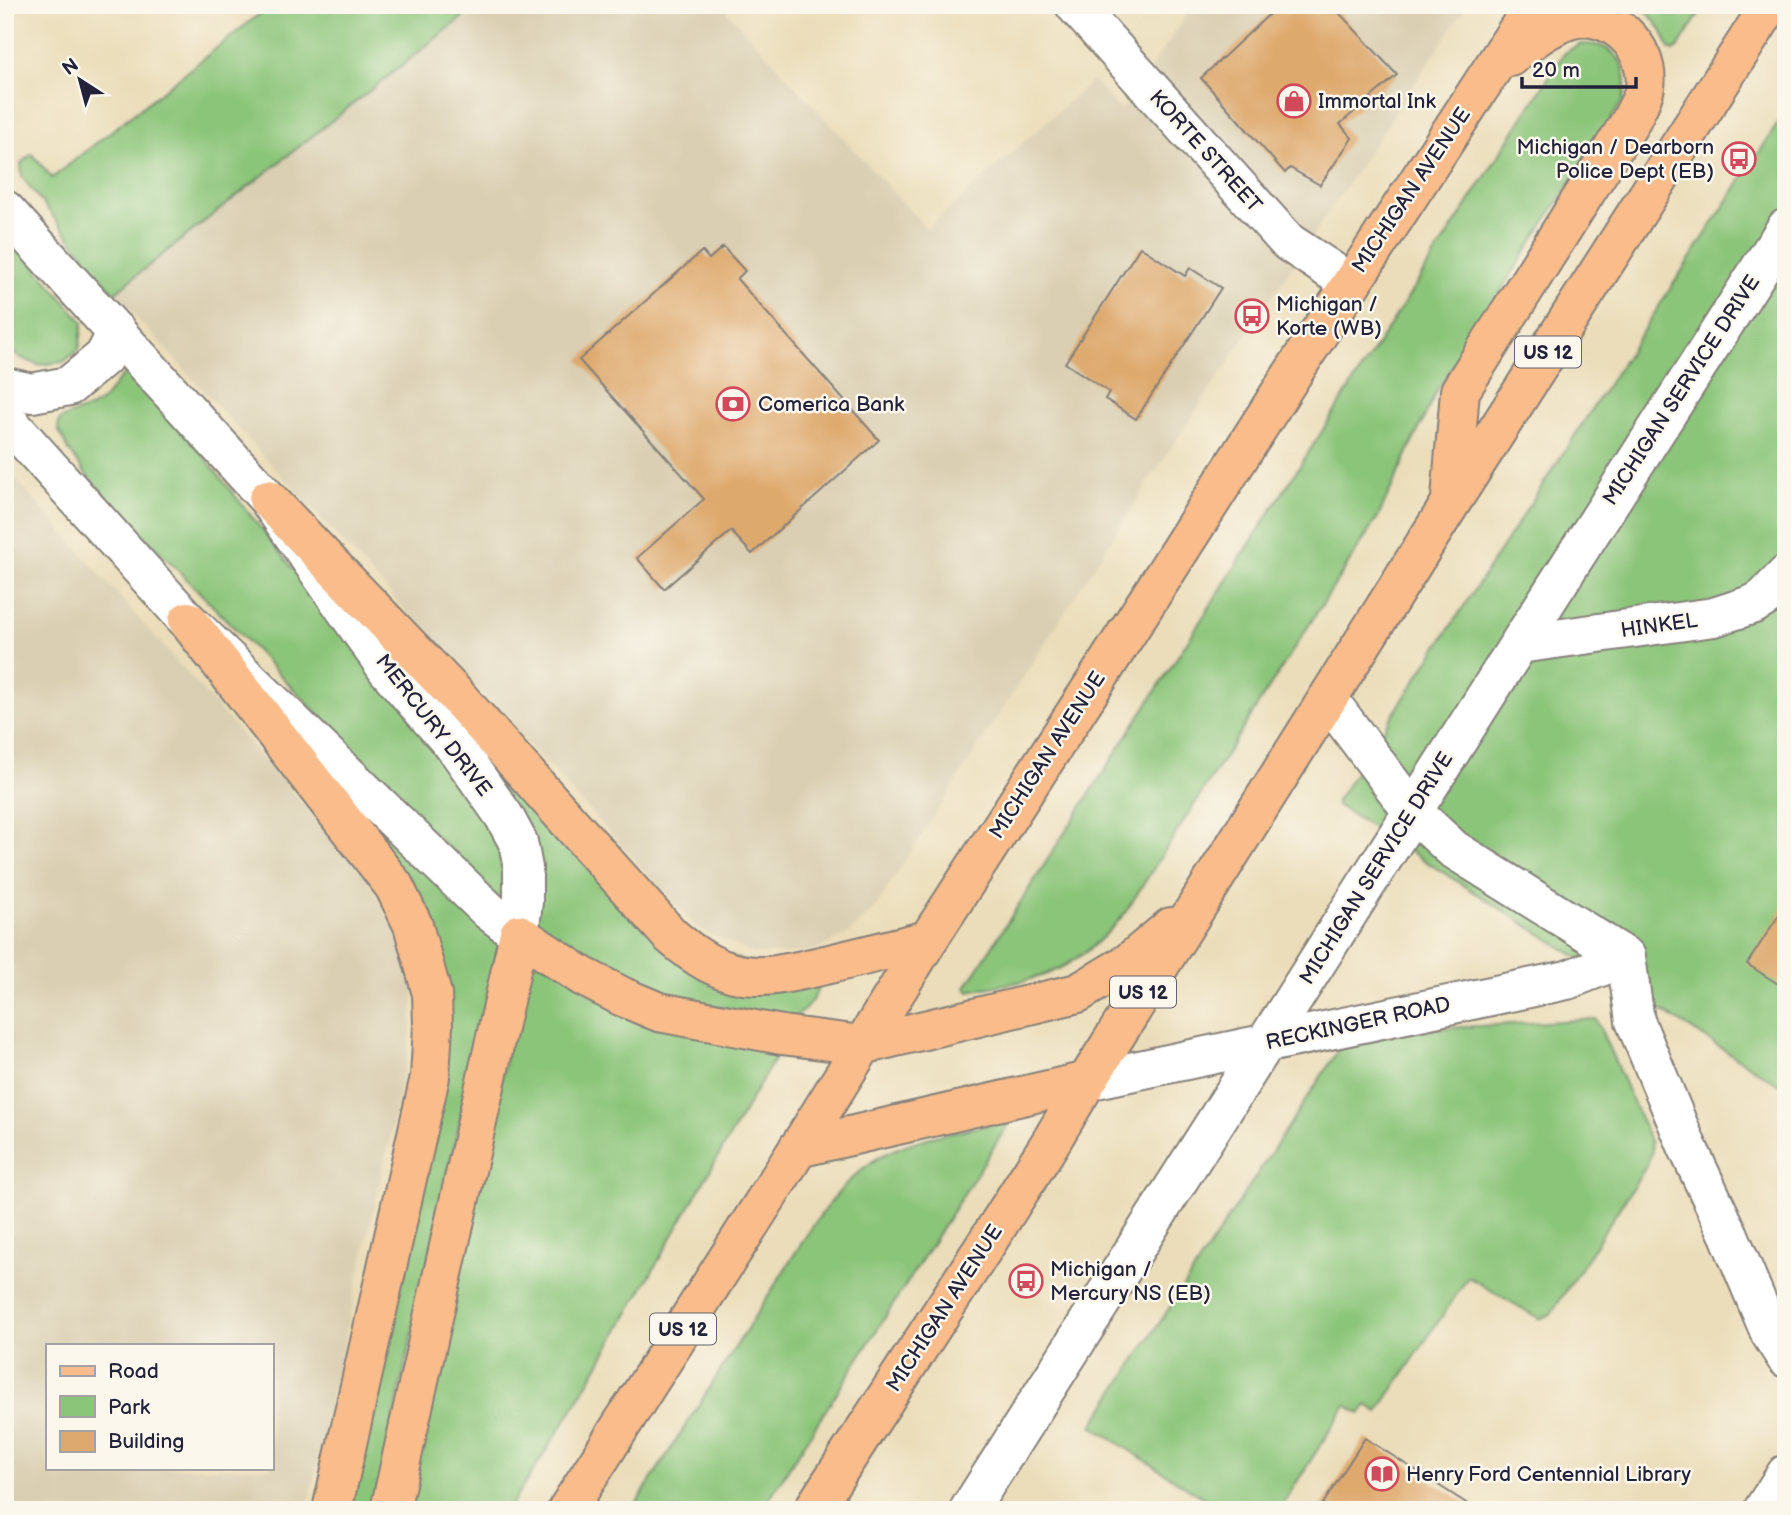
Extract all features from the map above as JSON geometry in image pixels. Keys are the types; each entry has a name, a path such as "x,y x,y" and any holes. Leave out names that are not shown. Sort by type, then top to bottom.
{"main road":[{"name":"MICHIGAN AVENUE","path":"567,1510 928,940 1350,283 1534,5"},
{"name":"MICHIGAN AVENUE","path":"813,1510 1049,1145 1450,504 1770,5"},
{"path":"1450,504 1460,391 1630,122 1644,87 1644,62 1631,38 1613,25 1591,17 1572,19 1540,33 1492,71"},
{"path":"268,499 455,694 670,935 692,954 711,965 754,976 824,965 928,940"},
{"path":"188,621 394,886 413,925 432,994 430,1077 332,1510"},
{"path":"390,1510 519,934 582,976 622,998 659,1012 782,1035 862,1045 1078,993 1128,962 1199,903"},
{"path":"798,1148 1087,1081"}],"street":[{"name":"KORTE STREET","path":"1075,5 1287,242 1350,283"},
{"name":"MERCURY DRIVE","path":"5,210 268,499 387,669 460,752 504,816 518,842 523,868 519,934"},
{"name":"MICHIGAN SERVICE DRIVE","path":"969,1510 1786,228"},
{"path":"5,387 32,393 69,386 104,357 117,332"},
{"path":"5,418 188,621 489,911 519,934"},
{"name":"HINKEL","path":"1519,644 1714,617 1754,604 1764,598 1786,575"},
{"path":"1328,699 1412,811 1452,849 1626,957 1635,1021 1770,1333 1786,1358"},
{"name":"RECKINGER ROAD","path":"1087,1081 1567,980 1626,957"},
{"path":"1763,1510 1786,1474"}],"shaded area":[{"path":"478,5 721,5 927,229 1093,80 1121,111 1193,5 1467,5 1153,475 874,909 848,934 816,950 786,954 752,953 697,928 114,293"},
{"path":"5,467 365,874 397,934 415,988 407,1059 307,1510 5,1510"}],"green space":[{"path":"271,5 478,5 114,293 22,177 21,163 32,154 52,178"},
{"path":"1642,5 1705,5 1678,48 1673,51 1669,49 1662,31"},
{"path":"1581,44 1601,46 1617,57 1626,78 1622,102 1436,392 1378,517 1125,913 1094,945 1048,974 968,991 966,987 1563,55"},
{"path":"1786,111 1786,1089 1335,804"},
{"path":"5,232 83,322 79,350 63,362 38,365 17,356 5,346"},
{"path":"127,373 191,440 488,812 504,845 506,894 499,896 492,893 86,474 68,449 58,429 59,421 100,402"},
{"path":"411,670 646,930 820,985 805,1009 792,1018 691,1003 644,987 594,964 535,926 533,912"},
{"path":"276,715 500,940 373,1510 342,1510 445,988"},
{"path":"529,959 777,1050 776,1056 576,1404 508,1510 401,1510"},
{"path":"1596,1019 1651,1143 1652,1151 1647,1165 1551,1314 1540,1319 1468,1277 1378,1412 1367,1405 1360,1414 1346,1405 1279,1510 1222,1510 1092,1426 1349,1034"},
{"path":"1007,1121 1009,1123 762,1510 632,1510 806,1236 831,1201 851,1180 873,1161 899,1147"}],"building":[{"name":"Immortal Ink","path":"1279,5 1332,5 1397,75 1340,124 1352,138 1320,185 1290,168 1285,173 1201,78"},
{"name":"Comerica Bank","path":"723,247 745,271 737,279 879,440 752,554 731,531 664,589 637,558 704,499 579,360 702,251 709,259"},
{"path":"1140,247 1185,276 1190,268 1221,288 1136,419 1105,399 1109,392 1065,363"},
{"path":"1786,904 1786,989 1747,964"},
{"name":"Henry Ford Centennial Library","path":"1365,1438 1477,1510 1319,1510"}],"place":[{"name":"Immortal Ink","path":"1294,101"},
{"name":"Michigan / Dearborn Police Dept (EB)","path":"1739,159"},
{"name":"Michigan / Korte (WB)","path":"1252,316"},
{"name":"Comerica Bank","path":"733,404"},
{"name":"Michigan / Mercury NS (EB)","path":"1026,1281"},
{"name":"Henry Ford Centennial Library","path":"1382,1474"}]}
